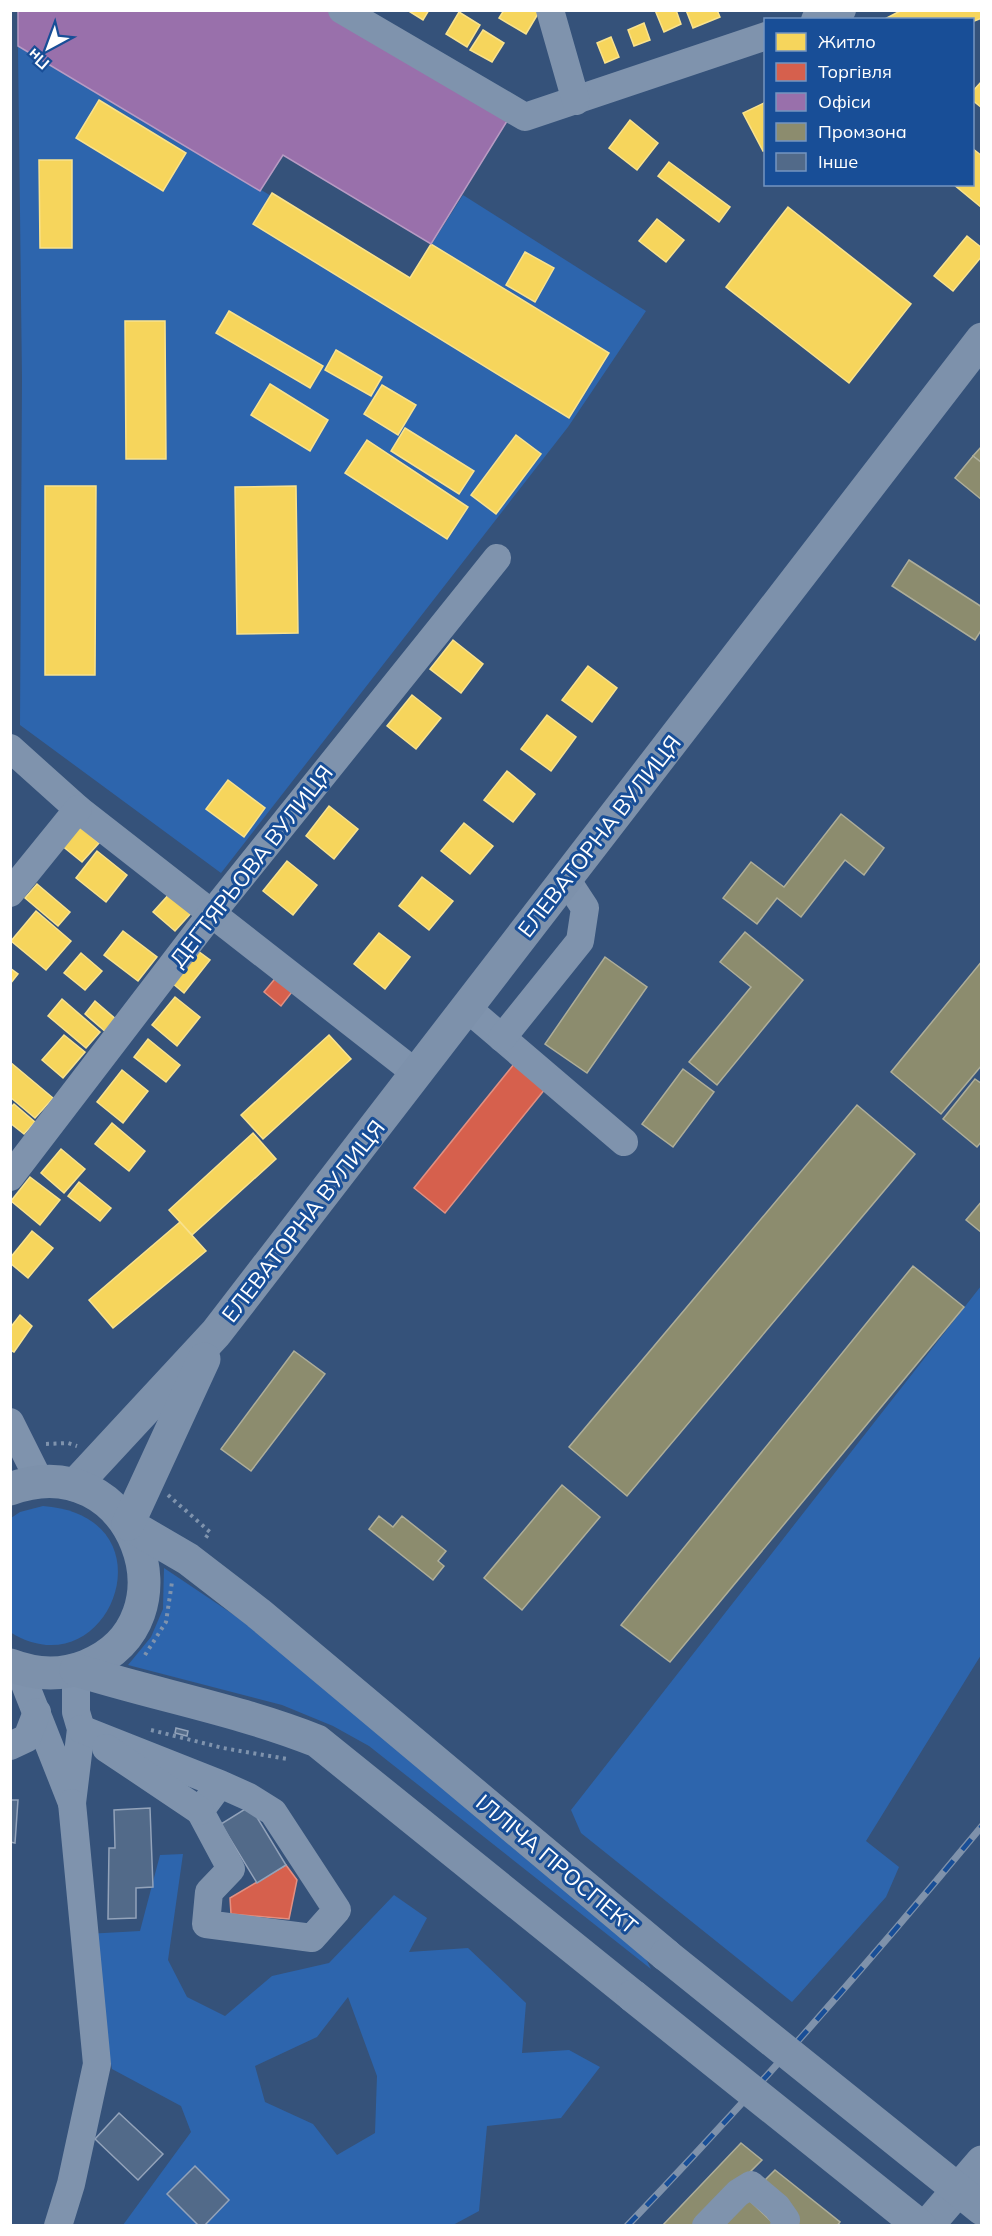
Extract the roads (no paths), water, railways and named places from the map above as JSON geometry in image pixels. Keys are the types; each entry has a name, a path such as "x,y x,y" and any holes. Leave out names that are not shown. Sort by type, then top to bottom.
{"main road":[{"name":"ЕЛЕВАТОРНА ВУЛИЦЯ","path":"75,1485 216,1333 981,339"},
{"name":"ЕЛЕВАТОРНА ВУЛИЦЯ","path":"128,1524 216,1333"},
{"path":"15,1667 49,1674 76,1670 91,1664 116,1645 136,1617 142,1600 144,1575 137,1541 128,1524 105,1500 75,1485 25,1486"},
{"name":"ІЛЛІЧА ПРОСПЕКТ","path":"128,1524 188,1559 258,1613 666,1955 981,2209"},
{"path":"76,1670 130,1687 270,1722 317,1741 920,2226"},
{"path":"927,2226 981,2162"}],"street":[{"path":"342,10 525,117 764,36"},
{"path":"550,10 576,101"},
{"path":"820,18 842,10"},
{"name":"ДЕГТЯРЬОВА ВУЛИЦЯ","path":"10,1177 212,913 497,558"},
{"path":"10,748 78,810 417,1074"},
{"path":"10,893 78,810"},
{"path":"502,1038 580,941 585,908 566,879"},
{"path":"467,1008 624,1142"},
{"path":"10,1422 25,1486"},
{"path":"15,1667 37,1712 72,1803"},
{"path":"58,2226 71,2184 97,2064 72,1803 81,1729 76,1712 76,1670"},
{"path":"10,1746 27,1738 37,1712"},
{"path":"81,1729 220,1784 249,1797 273,1812 337,1910 312,1938 206,1924 209,1892 231,1869 200,1811 148,1778 81,1729"},
{"path":"200,1811 220,1784"},
{"path":"706,2226 738,2193 758,2178 786,2220 784,2226"}],"railway":[{"path":"627,2226 808,2029 982,1826"}]}
